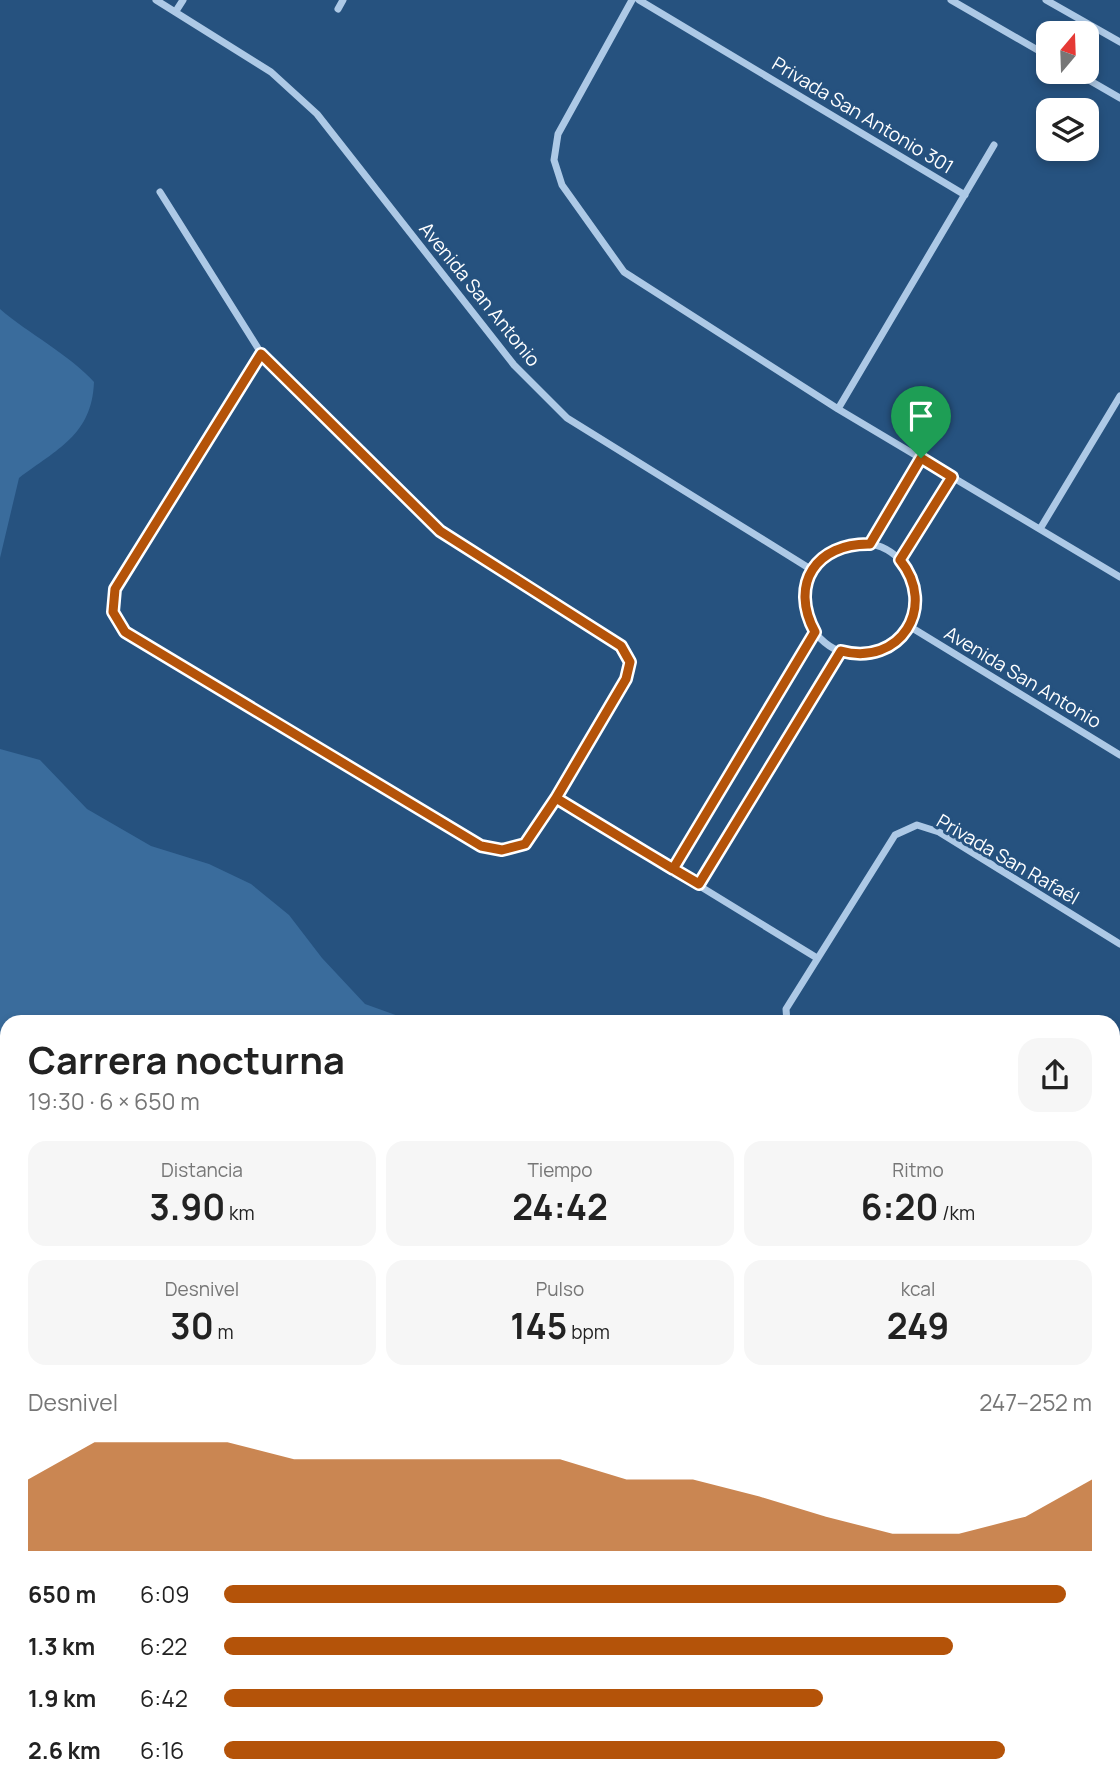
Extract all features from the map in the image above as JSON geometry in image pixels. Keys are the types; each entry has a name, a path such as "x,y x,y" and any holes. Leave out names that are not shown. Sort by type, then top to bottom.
{"street":[{"name":"Avenida San Antonio","path":"156,0 271,72 317,114 513,365 566,418 812,570"},
{"path":"176,11 183,0"},
{"path":"338,9 343,0"},
{"path":"632,0 558,134 554,160 562,185 624,272 838,409 1120,577"},
{"name":"Privada San Antonio 301","path":"639,0 965,194 838,409"},
{"path":"951,0 1036,49"},
{"path":"1046,0 1120,42"},
{"path":"1096,84 1120,98"},
{"path":"965,194 994,145"},
{"path":"160,192 261,354 440,531 621,646 630,662 626,679 556,798 525,844 502,850 481,846 125,632 113,612 115,589 261,354"},
{"path":"1040,529 1120,396"},
{"path":"870,544 921,458"},
{"path":"900,560 952,477"},
{"path":"870,544 886,550 907,569 915,591 914,615 909,626 892,645 880,651 854,654 827,644 815,632 807,617 804,601 806,585 812,570 823,557 837,548 870,544"},
{"name":"Avenida San Antonio","path":"909,626 1120,755"},
{"path":"673,869 815,632"},
{"path":"699,884 841,651"},
{"path":"556,798 817,958"},
{"name":"Privada San Rafaél","path":"786,1015 786,1009 895,835 917,825 939,832 1120,944"}],"shaded area":[{"path":"0,309 73,363 94,382 92,400 79,428 59,449 19,478 0,558"},
{"path":"0,749 40,760 87,809 151,846 209,864 251,884 289,915 322,958 365,1004 396,1015 0,1015"}],"route":[{"path":"921,458 870,544 837,548 823,557 812,570 804,601 807,617 815,632 673,869 556,798 525,844 502,850 481,846 125,632 113,612 115,589 261,354 440,531 621,646 630,662 626,679 556,798 615,833 673,869 699,884 841,651 854,654 880,651 892,645 909,626 914,615 915,591 907,569 900,560 952,477 921,458"}]}
